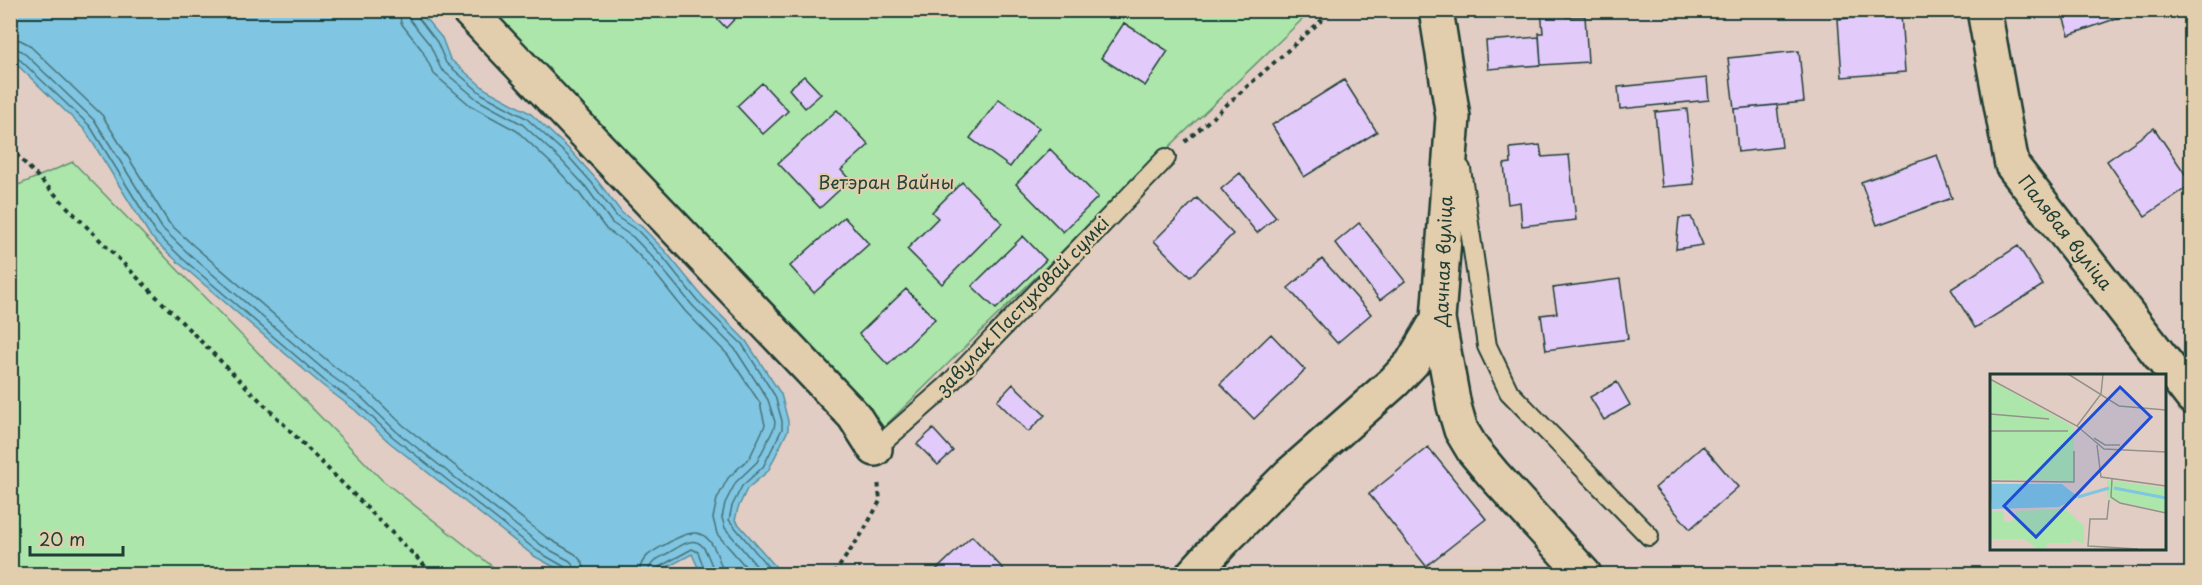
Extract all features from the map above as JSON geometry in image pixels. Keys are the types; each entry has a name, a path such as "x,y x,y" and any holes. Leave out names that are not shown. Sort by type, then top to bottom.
{"street":[{"path":"468,10 854,416 875,449"},
{"name":"Дачная вуліца","path":"1436,10 1453,117 1438,319 1454,406 1461,430 1473,450 1584,574"},
{"name":"Палявая вуліца","path":"1984,10 2012,165 2192,397"},
{"path":"1193,574 1290,474 1394,382 1412,363 1438,319"}],"lane":[{"path":"1453,117 1487,346 1509,392 1649,536"},
{"name":"завулак Пастуховай сумкі","path":"875,449 947,386 1166,158"}],"path":[{"path":"1166,158 1333,10"},
{"path":"10,148 433,574"},
{"path":"834,574 863,532 880,501 875,449"}],"green space":[{"name":"Ветэран Вайны","path":"485,11 1311,11 1124,190 884,427"},
{"path":"73,162 382,480 502,574 11,574 11,188"}],"water":[{"path":"10,11 419,11 442,38 450,59 485,89 530,113 571,151 622,213 642,227 702,296 746,341 781,394 788,430 768,471 747,489 735,520 782,574 701,574 692,554 654,574 567,574 534,556 389,442 355,410 322,385 151,237 85,130 11,59"}],"building":[{"path":"709,10 743,10 726,28"},
{"path":"1541,10 1566,10 1566,17 1585,16 1588,62 1541,65 1539,33 1543,33"},
{"path":"2061,10 2124,10 2126,15 2069,35"},
{"path":"1901,14 1905,72 1842,77 1838,19"},
{"path":"1124,23 1168,51 1145,86 1101,58"},
{"path":"1539,37 1541,65 1488,69 1486,41"},
{"path":"1799,51 1804,102 1734,109 1728,58"},
{"path":"804,76 821,94 805,108 789,89"},
{"path":"1707,78 1709,100 1620,109 1618,87"},
{"path":"1344,80 1377,132 1304,177 1272,125"},
{"path":"762,83 788,111 763,134 737,106"},
{"path":"999,99 1039,128 1010,167 970,138"},
{"path":"1777,105 1782,147 1738,152 1734,109"},
{"path":"1687,109 1694,184 1662,187 1655,112"},
{"path":"837,110 869,145 841,170 850,180 820,208 778,163"},
{"path":"2154,128 2192,184 2145,216 2107,161"},
{"path":"1540,145 1542,157 1569,155 1576,220 1522,226 1520,202 1508,204 1504,164 1511,163 1510,148"},
{"path":"1050,149 1098,197 1063,232 1016,184"},
{"path":"1937,155 1952,198 1877,225 1861,182"},
{"path":"1240,173 1276,217 1257,233 1221,189"},
{"path":"962,182 1002,223 942,284 907,249 938,218 932,212"},
{"path":"1197,198 1233,234 1190,277 1154,241"},
{"path":"844,217 869,244 814,293 790,266"},
{"path":"1691,217 1703,245 1676,249 1679,218"},
{"path":"1359,223 1405,281 1380,300 1335,243"},
{"path":"1023,236 1046,260 996,309 972,286"},
{"path":"2018,246 2043,285 1975,328 1951,289"},
{"path":"1322,259 1371,314 1337,343 1288,288"},
{"path":"1620,279 1628,339 1546,350 1541,315 1557,313 1553,288"},
{"path":"906,289 935,319 888,365 859,334"},
{"path":"1271,334 1305,370 1254,419 1220,384"},
{"path":"1617,382 1630,405 1604,420 1590,397"},
{"path":"1013,384 1045,415 1028,432 997,401"},
{"path":"933,429 953,451 938,465 917,444"},
{"path":"1703,446 1738,487 1690,529 1655,488"},
{"path":"1428,447 1486,519 1426,566 1369,494"},
{"path":"972,536 1008,574 940,574 936,570"}]}
